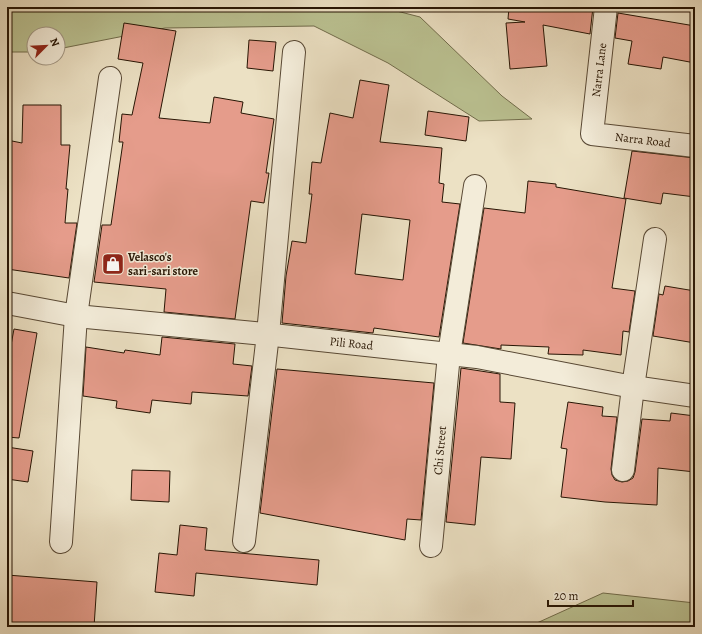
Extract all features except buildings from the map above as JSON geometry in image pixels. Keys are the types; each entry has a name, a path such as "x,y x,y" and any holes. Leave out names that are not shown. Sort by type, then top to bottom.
{"street":[{"name":"Narra Lane","path":"592,134 606,7"},
{"path":"244,541 268,334 294,52"},
{"path":"61,542 76,316 110,78"},
{"name":"Narra Road","path":"592,134 695,146"},
{"name":"Chi Street","path":"431,546 448,354 475,186"},
{"path":"624,470 633,387 655,239"},
{"name":"Pili Road","path":"7,303 76,316 268,334 477,357 633,387 695,396"}],"green space":[{"path":"7,7 381,7 420,17 502,96 532,119 479,121 388,63 314,26 165,28 66,47 66,26 26,26 26,52 7,52"},
{"path":"603,593 695,603 695,627 528,627"}],"place":[{"name":"Velasco's sari-sari store","path":"113,264"}]}
